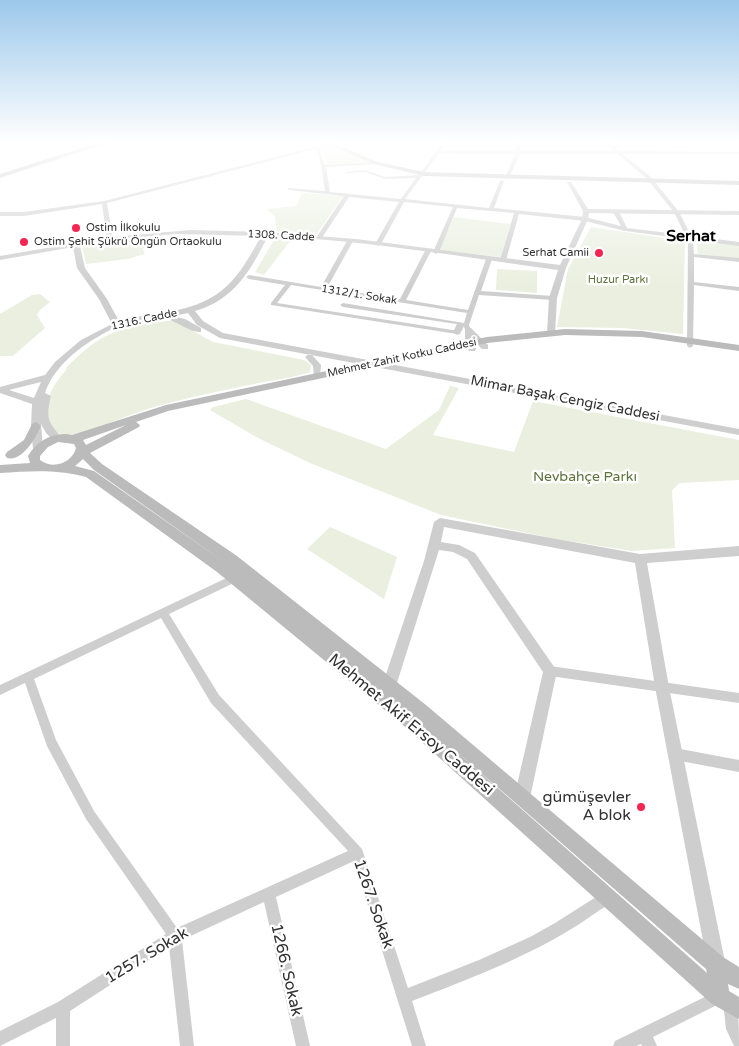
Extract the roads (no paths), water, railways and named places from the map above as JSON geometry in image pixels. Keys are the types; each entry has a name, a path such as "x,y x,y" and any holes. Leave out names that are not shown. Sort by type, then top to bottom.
{"main road":[{"name":"Mehmet Zahit Kotku Caddesi","path":"73,439 166,408 370,364 551,333 642,334 739,354"},
{"name":"Mehmet Zahit Kotku Caddesi","path":"483,344 603,337 739,348"},
{"name":"Mehmet Zahit Kotku Caddesi","path":"82,452 133,426 191,409 391,366 417,366 470,347"},
{"path":"5,456 28,442 36,426"},
{"path":"98,467 102,449 109,438"},
{"path":"0,469 40,466 51,469 63,467 76,460 82,452 81,444 73,439 58,439 46,443 38,449 5,456"},
{"path":"38,449 34,459 40,466"},
{"name":"Mehmet Akif Ersoy Caddesi","path":"82,452 98,467 232,560 518,805 716,964 739,980"},
{"name":"Mehmet Akif Ersoy Caddesi","path":"63,467 90,474 234,578 385,692"},
{"name":"Mehmet Akif Ersoy Caddesi","path":"518,805 607,897 729,1003"},
{"path":"716,964 729,1003"}],"street":[{"path":"0,214 24,214 104,202 147,191"},
{"path":"313,191 585,220 625,229 739,244"},
{"path":"378,244 410,191"},
{"path":"490,209 499,191"},
{"path":"551,333 553,298 562,268 585,220 586,211 574,191"},
{"path":"660,191 676,212 690,238 690,343"},
{"path":"319,238 348,194"},
{"path":"104,202 110,240"},
{"path":"402,301 432,251 456,205"},
{"path":"586,211 739,213"},
{"path":"503,260 517,212"},
{"path":"616,212 625,229"},
{"name":"1308. Cadde","path":"0,258 76,245 176,232 269,234 319,238 562,268"},
{"name":"1316. Cadde","path":"38,449 36,426 37,402 49,377 86,339 102,329 211,306 238,290 249,277 269,234"},
{"name":"1316. Cadde","path":"58,439 50,435 46,428 44,402 49,385 69,360 90,341 117,326 168,318 218,299 240,280 269,234"},
{"path":"323,289 350,241"},
{"path":"76,245 81,268 103,299 117,326"},
{"path":"691,254 739,260"},
{"path":"289,284 273,304 457,332 466,324 489,259"},
{"name":"1312/1. Sokak","path":"249,277 470,312"},
{"path":"691,283 739,289"},
{"path":"337,314 350,293"},
{"path":"477,293 553,298"},
{"path":"343,305 464,327 483,344"},
{"path":"199,326 203,314 211,306"},
{"path":"187,312 199,326 224,341 309,357 391,366"},
{"path":"168,318 199,326 220,335 370,364"},
{"path":"464,327 470,347"},
{"path":"309,357 317,365 317,375"},
{"name":"Mimar Başak Cengiz Caddesi","path":"417,366 739,432"},
{"path":"0,390 49,377"},
{"path":"0,390 37,402"},
{"path":"385,692 440,522 640,559 739,551"},
{"path":"434,545 455,548 471,556 550,672 518,805"},
{"path":"640,559 662,687 716,964"},
{"path":"0,690 234,578"},
{"path":"163,612 215,699 358,853"},
{"path":"550,672 739,698"},
{"path":"28,677 51,742 90,815 175,936 187,1046"},
{"path":"675,754 739,766"},
{"name":"1267. Sokak","path":"269,893 358,853 419,1046"},
{"name":"1257. Sokak","path":"0,1039 63,1007 175,936 269,893"},
{"name":"1266. Sokak","path":"269,893 302,1046"},
{"path":"404,997 530,944 579,918 607,897"},
{"path":"620,1046 647,1040 729,1003 733,1029 739,1041"},
{"path":"63,1007 63,1046"}],"place":[{"name":"Ostim İlkokulu","path":"76,228"},
{"name":"Ostim Şehit Şükrü Öngün Ortaokulu","path":"24,242"},
{"name":"Serhat Camii","path":"599,253"},
{"name":"gümüşevler A blok","path":"641,807"}],"district":[{"name":"Serhat","path":"691,237"}],"park label":[{"name":"Huzur Parkı","path":"618,280"},
{"name":"Nevbahçe Parkı","path":"585,477"}]}
